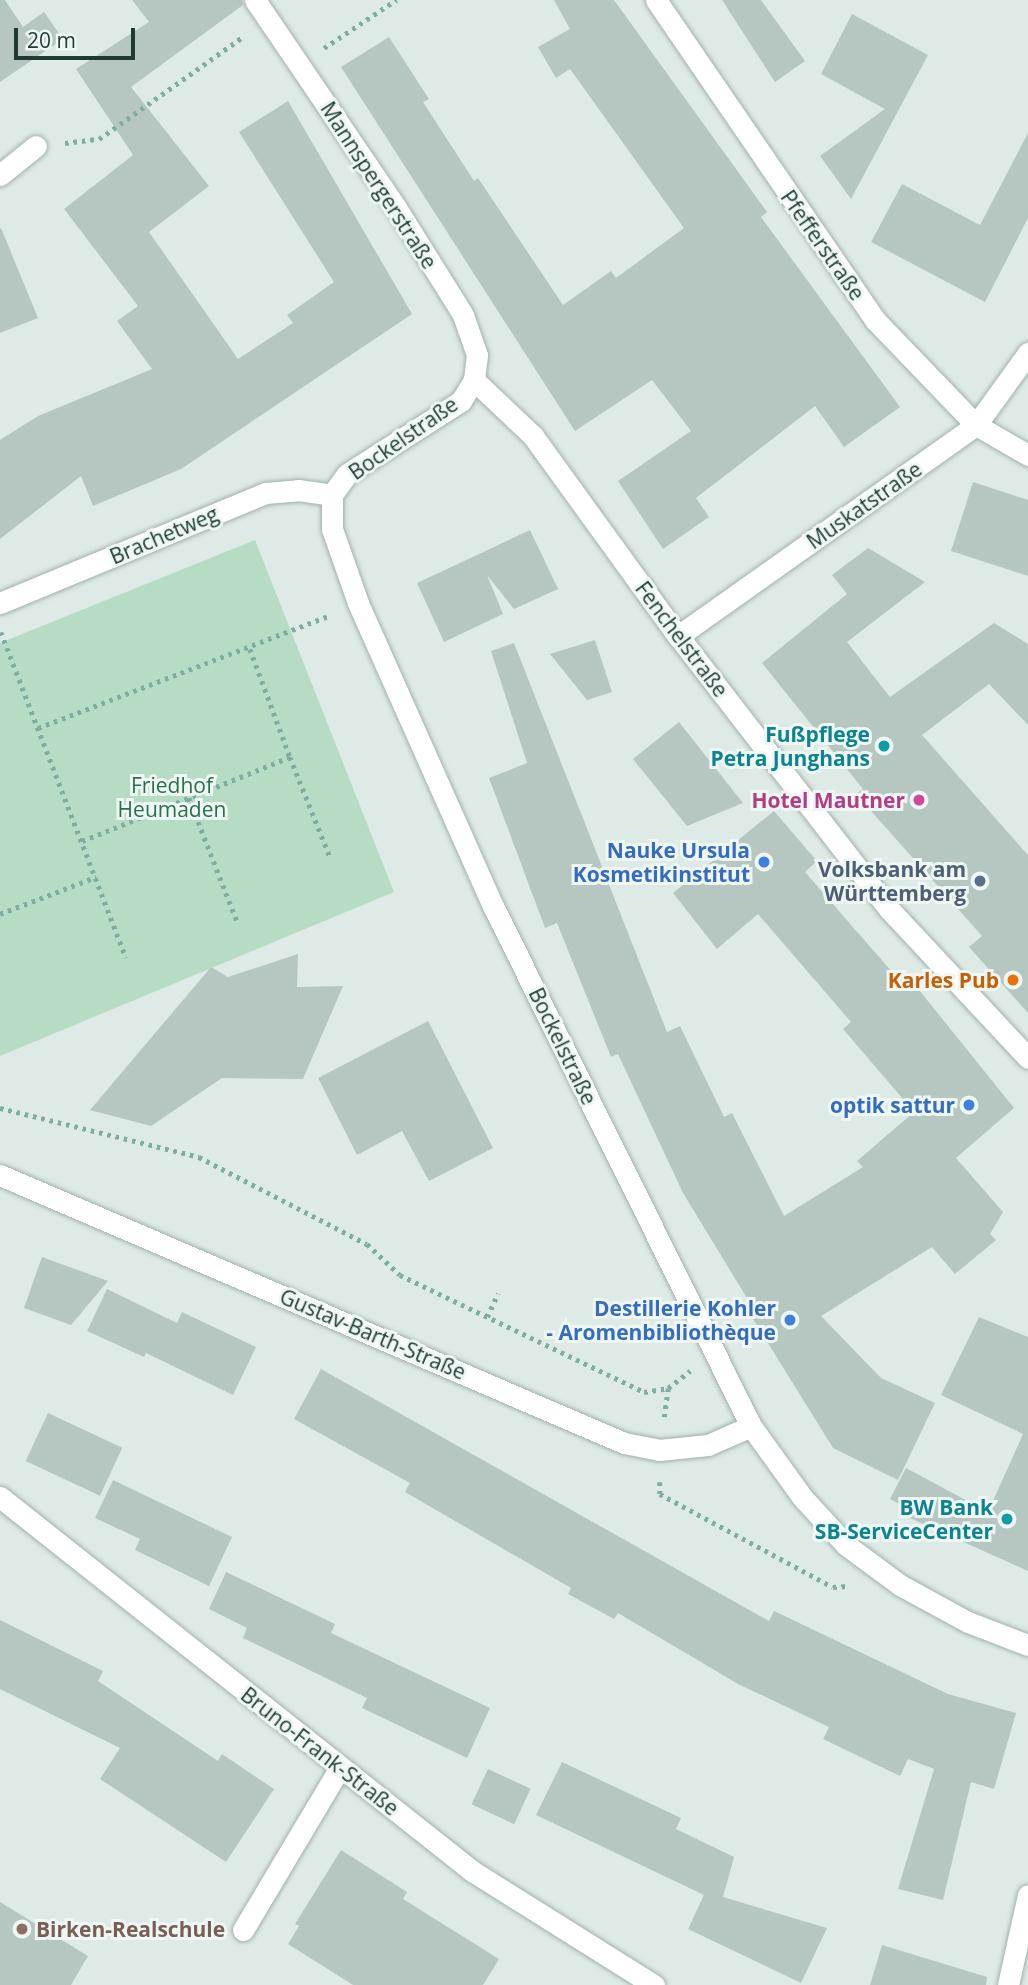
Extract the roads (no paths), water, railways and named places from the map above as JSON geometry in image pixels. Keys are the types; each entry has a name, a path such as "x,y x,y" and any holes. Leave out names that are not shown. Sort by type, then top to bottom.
{"street":[{"name":"Mannspergerstraße","path":"255,0 301,64 463,315 477,355 474,380"},
{"name":"Pfefferstraße","path":"656,0 875,320 976,425 1028,455"},
{"path":"0,175 36,146"},
{"name":"Muskatstraße","path":"678,636 976,425 1028,353"},
{"name":"Bockelstraße","path":"474,380 461,401 347,474 332,495 332,529 358,603 495,908 751,1426 802,1497 837,1536 900,1585 968,1622 1028,1645"},
{"name":"Fenchelstraße","path":"474,380 533,436 678,636 890,910 1028,1058"},
{"name":"Brachetweg","path":"0,603 266,493 298,491 332,495"},
{"name":"Gustav-Barth-Straße","path":"0,1175 624,1443 659,1450 708,1445 751,1426"},
{"name":"Bruno-Frank-Straße","path":"0,1497 472,1871 654,1985"},
{"path":"243,1930 340,1768"},
{"path":"1008,1985 1028,1895"}],"place":[{"name":"Fußpflege Petra Junghans","path":"884,746"},
{"name":"Hotel Mautner","path":"919,800"},
{"name":"Nauke Ursula Kosmetikinstitut","path":"764,862"},
{"name":"Volksbank am Württemberg","path":"980,881"},
{"name":"Karles Pub","path":"1013,980"},
{"name":"optik sattur","path":"969,1105"},
{"name":"Destillerie Kohler - Aromenbibliothèque","path":"790,1320"},
{"name":"BW Bank SB-ServiceCenter","path":"1007,1519"},
{"name":"Birken-Realschule","path":"22,1929"}],"park label":[{"name":"Friedhof Heumaden","path":"172,797"}]}
